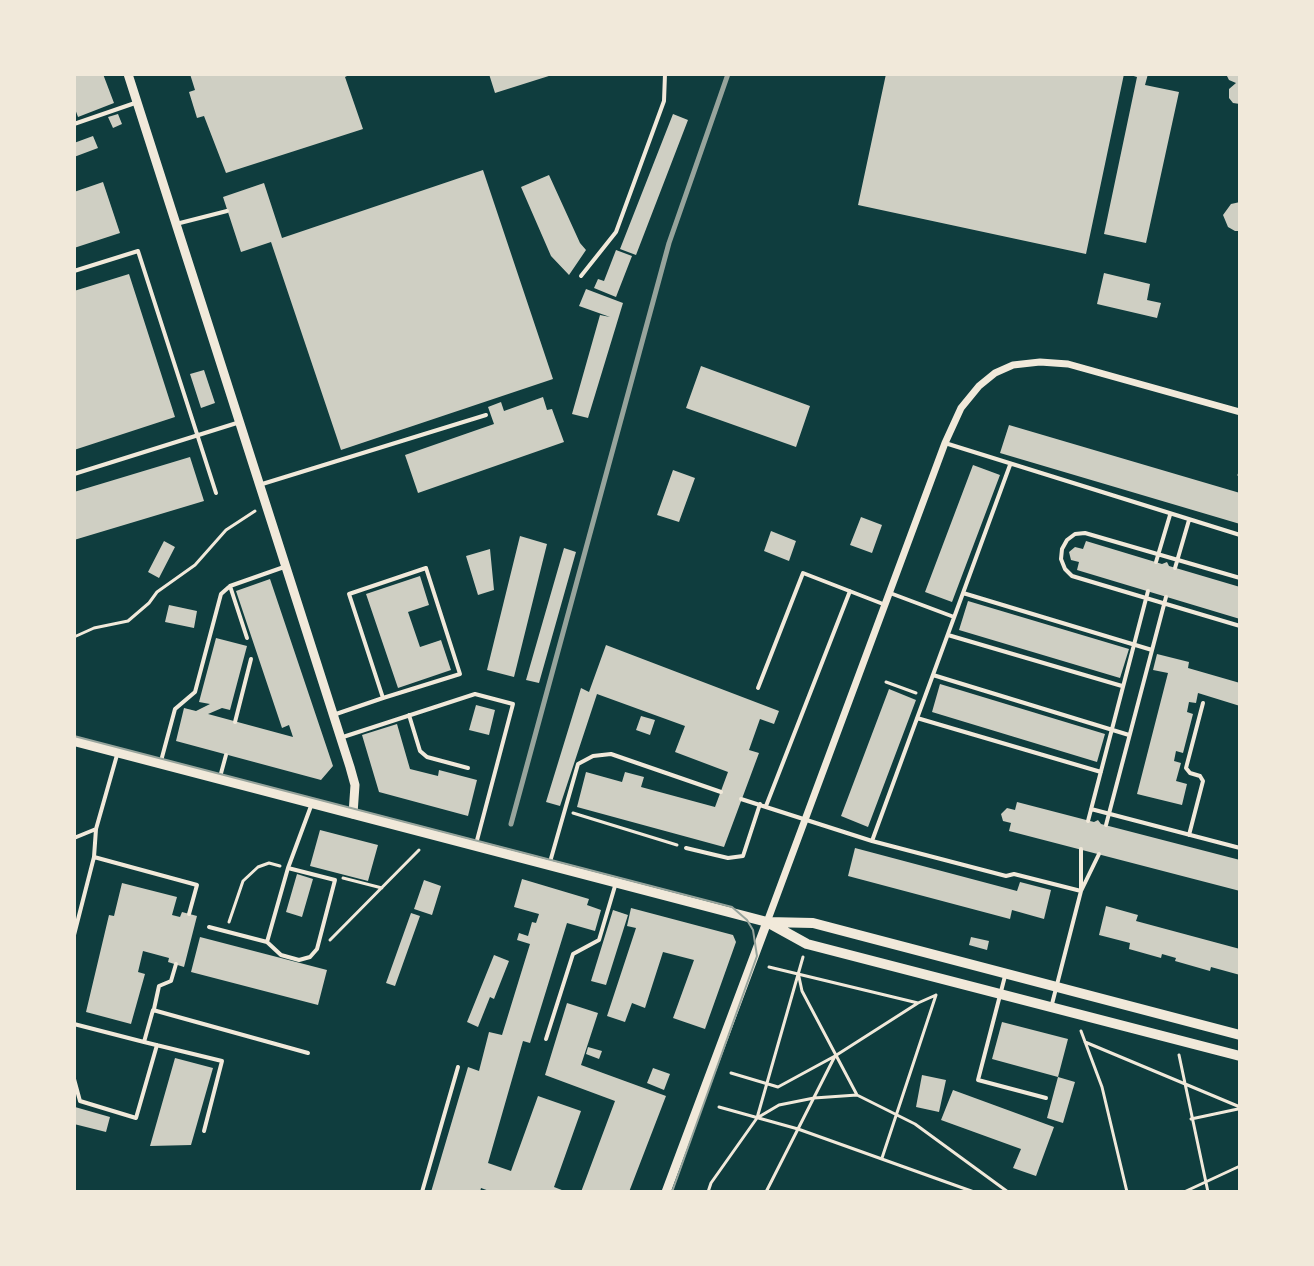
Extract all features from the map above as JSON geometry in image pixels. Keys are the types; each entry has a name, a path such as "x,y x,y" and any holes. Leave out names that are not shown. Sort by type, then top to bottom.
{"main road":[{"path":"74,741 767,922 813,923 1240,1035"},
{"path":"767,922 807,944 1240,1056"}],"street":[{"path":"128,74 355,785 353,814"},
{"path":"666,1192 945,443 961,408 979,386 995,373 1013,365 1040,362 1068,364 1240,412"}],"lane":[{"path":"581,276 616,232 664,101 665,74"},
{"path":"74,124 137,102"},
{"path":"176,224 227,211"},
{"path":"74,271 138,251 216,493"},
{"path":"259,485 486,415"},
{"path":"74,474 240,422"},
{"path":"945,443 1240,535"},
{"path":"872,841 1010,465"},
{"path":"1156,562 1171,514"},
{"path":"1175,568 1189,520"},
{"path":"1240,578 1085,533 1075,534 1062,549 1061,559 1072,576 1146,598 1165,600 1240,626"},
{"path":"161,764 175,709 195,692 221,594 230,586 286,567"},
{"path":"333,715 460,674 426,568 349,594 383,698"},
{"path":"758,688 803,573 886,605"},
{"path":"230,586 247,638"},
{"path":"686,848 728,858 743,856 850,591"},
{"path":"1088,821 1148,591"},
{"path":"890,593 954,617"},
{"path":"963,593 1152,650"},
{"path":"1106,825 1165,600"},
{"path":"948,635 1123,686"},
{"path":"235,722 251,659"},
{"path":"933,675 1129,736"},
{"path":"340,738 475,694 513,704 476,846"},
{"path":"1189,835 1203,781 1186,768 1203,703"},
{"path":"409,715 420,751 427,757 468,768"},
{"path":"917,718 1101,772"},
{"path":"74,935 94,857 96,829 118,753"},
{"path":"549,866 578,764 593,756 611,754 721,792"},
{"path":"219,779 226,755"},
{"path":"741,799 872,841 1006,876 1014,874 1081,891"},
{"path":"267,942 288,868 312,804"},
{"path":"1091,809 1240,848"},
{"path":"74,838 96,829"},
{"path":"1081,849 1081,891"},
{"path":"1051,1006 1081,891 1099,854"},
{"path":"94,857 197,885 189,914"},
{"path":"209,927 267,942 280,956 299,960 310,957 317,949 335,880 288,868"},
{"path":"546,1039 573,954 599,940 615,883"},
{"path":"144,1042 159,986 171,981 176,964"},
{"path":"1006,974 978,1080 1046,1098"},
{"path":"153,1010 308,1053"},
{"path":"74,1024 222,1061 204,1131"},
{"path":"74,1079 80,1101 136,1118 157,1045"},
{"path":"422,1192 458,1067"}],"path":[{"path":"74,637 94,628 128,621 157,592 195,565 226,530 255,511"},
{"path":"886,682 925,696"},
{"path":"565,811 686,848"},
{"path":"317,949 336,936 419,850"},
{"path":"226,932 243,881 258,867 269,863"},
{"path":"335,880 342,878 382,888"},
{"path":"708,1192 711,1183 757,1118 803,957"},
{"path":"769,967 918,1003"},
{"path":"798,973 802,991 857,1095"},
{"path":"731,1073 778,1087 936,995 882,1159"},
{"path":"1081,1031 1102,1087 1127,1192"},
{"path":"1085,1042 1240,1108"},
{"path":"1179,1055 1208,1192"},
{"path":"766,1192 835,1056"},
{"path":"757,1118 779,1105 814,1098 857,1095 915,1124 1008,1192"},
{"path":"719,1107 798,1129 974,1192"},
{"path":"1191,1119 1240,1108"},
{"path":"1184,1192 1240,1166"}],"building":[{"path":"74,74 103,74 114,103 78,117 74,106"},
{"path":"190,74 351,74 345,77 363,129 226,173 204,116 197,118 189,92 195,90"},
{"path":"489,74 552,74 552,75 495,93"},
{"path":"886,74 1124,74 1086,254 858,205"},
{"path":"1127,74 1148,74 1145,85 1179,92 1146,243 1104,234 1137,77"},
{"path":"1226,74 1240,74 1240,104 1233,103 1229,98 1229,89 1236,83 1229,80"},
{"path":"118,114 122,124 113,128 108,117"},
{"path":"673,114 688,120 636,255 620,249"},
{"path":"93,136 98,148 74,157 74,143"},
{"path":"483,170 553,379 341,450 271,242 241,252 223,197 264,183 282,238"},
{"path":"549,175 586,250 569,275 551,256 521,187"},
{"path":"103,182 120,233 74,248 74,192"},
{"path":"1240,202 1240,231 1235,231 1228,227 1223,215 1231,204"},
{"path":"616,250 632,256 616,297 594,288 598,279 604,281"},
{"path":"1104,273 1150,284 1147,300 1161,303 1157,318 1097,304"},
{"path":"129,274 175,417 74,450 74,291"},
{"path":"586,289 623,303 588,418 572,414 600,315 610,317 579,306"},
{"path":"701,366 810,406 796,447 686,408"},
{"path":"204,370 215,403 201,408 190,374"},
{"path":"543,397 547,410 552,409 564,442 418,493 405,455 494,424 488,407 501,402 504,411"},
{"path":"1009,425 1240,493 1240,524 1000,453"},
{"path":"190,457 204,501 74,540 74,492"},
{"path":"973,465 1000,475 952,602 925,592"},
{"path":"673,470 695,478 679,522 657,515"},
{"path":"861,517 882,525 872,553 850,545"},
{"path":"771,531 796,541 789,561 764,551"},
{"path":"520,536 547,544 514,677 487,670"},
{"path":"164,541 175,547 159,578 148,572"},
{"path":"1086,541 1162,564 1167,562 1169,566 1240,587 1240,619 1077,570 1079,562 1071,560 1069,552 1075,547 1083,549"},
{"path":"564,548 576,552 539,683 526,680"},
{"path":"490,549 494,590 478,595 466,556"},
{"path":"420,576 429,605 408,612 420,647 441,640 451,670 398,688 366,594"},
{"path":"270,579 333,766 321,780 176,741 184,708 196,711 210,704 199,702 216,638 247,646 230,710 222,708 208,714 293,737 289,725 282,728 236,591"},
{"path":"968,601 1129,649 1120,678 959,630"},
{"path":"169,605 197,611 194,628 165,622"},
{"path":"606,645 779,711 774,724 760,719 749,750 759,753 724,847 577,807 586,772 622,782 625,772 644,777 641,787 715,807 728,772 675,752 685,726 597,694 560,806 546,802 581,688 589,692"},
{"path":"1157,654 1189,662 1188,668 1240,683 1240,706 1198,693 1196,703 1189,702 1187,712 1193,714 1183,753 1176,751 1174,761 1181,763 1176,781 1187,784 1182,805 1137,794 1168,673 1153,670"},
{"path":"940,684 1105,734 1097,762 932,712"},
{"path":"889,689 916,700 868,827 841,816"},
{"path":"476,705 495,710 489,735 469,730"},
{"path":"641,716 655,720 650,735 636,730"},
{"path":"397,724 410,769 438,776 439,770 477,780 468,816 379,792 362,735"},
{"path":"1017,802 1094,822 1098,820 1101,824 1240,860 1240,891 1009,831 1011,823 1003,821 1001,814 1007,808 1015,810"},
{"path":"320,830 378,845 368,881 310,866"},
{"path":"855,848 1017,891 1020,882 1051,890 1044,919 1012,910 1010,919 848,876"},
{"path":"297,874 313,879 302,917 286,912"},
{"path":"522,879 589,899 587,905 601,910 595,931 567,923 530,1043 523,1041 488,1163 511,1171 538,1096 581,1111 554,1187 567,1192 492,1192 481,1188 480,1192 431,1192 468,1067 479,1071 489,1032 502,1035 530,944 517,940 519,933 528,936 532,922 536,923 539,914 514,907"},
{"path":"424,880 441,886 432,915 414,909"},
{"path":"122,883 177,897 172,915 180,917 182,912 197,916 184,967 168,962 169,958 143,951 138,972 145,974 131,1024 86,1012 109,915 114,916"},
{"path":"1106,906 1138,915 1136,921 1240,949 1240,975 1211,967 1210,971 1162,954 1161,958 1129,949 1130,943 1099,935"},
{"path":"631,908 733,935 736,942 705,1029 673,1018 694,960 663,952 645,1008 632,1003 625,1022 607,1016 636,928 627,926"},
{"path":"613,910 628,915 606,985 591,981"},
{"path":"411,913 420,916 395,986 386,983"},
{"path":"200,937 327,970 318,1005 191,972"},
{"path":"971,937 989,941 987,950 969,945"},
{"path":"494,955 509,961 494,999 490,997 478,1027 467,1022"},
{"path":"567,1003 598,1013 581,1065 666,1096 629,1192 581,1192 615,1101 545,1075"},
{"path":"1002,1022 1068,1039 1058,1077 992,1059"},
{"path":"588,1047 602,1051 599,1059 586,1054"},
{"path":"175,1058 213,1068 191,1145 150,1146"},
{"path":"653,1068 670,1074 664,1090 647,1083"},
{"path":"922,1075 946,1080 939,1112 916,1107"},
{"path":"1058,1077 1075,1082 1063,1123 1047,1118"},
{"path":"953,1090 1054,1127 1036,1176 1013,1168 1021,1149 941,1120"},
{"path":"75,1107 110,1117 106,1132 74,1124"}],"tram line":[{"path":"74,736 732,907 753,930 757,956 672,1192"}],"railway":[{"path":"511,824 669,243 728,74"}]}
